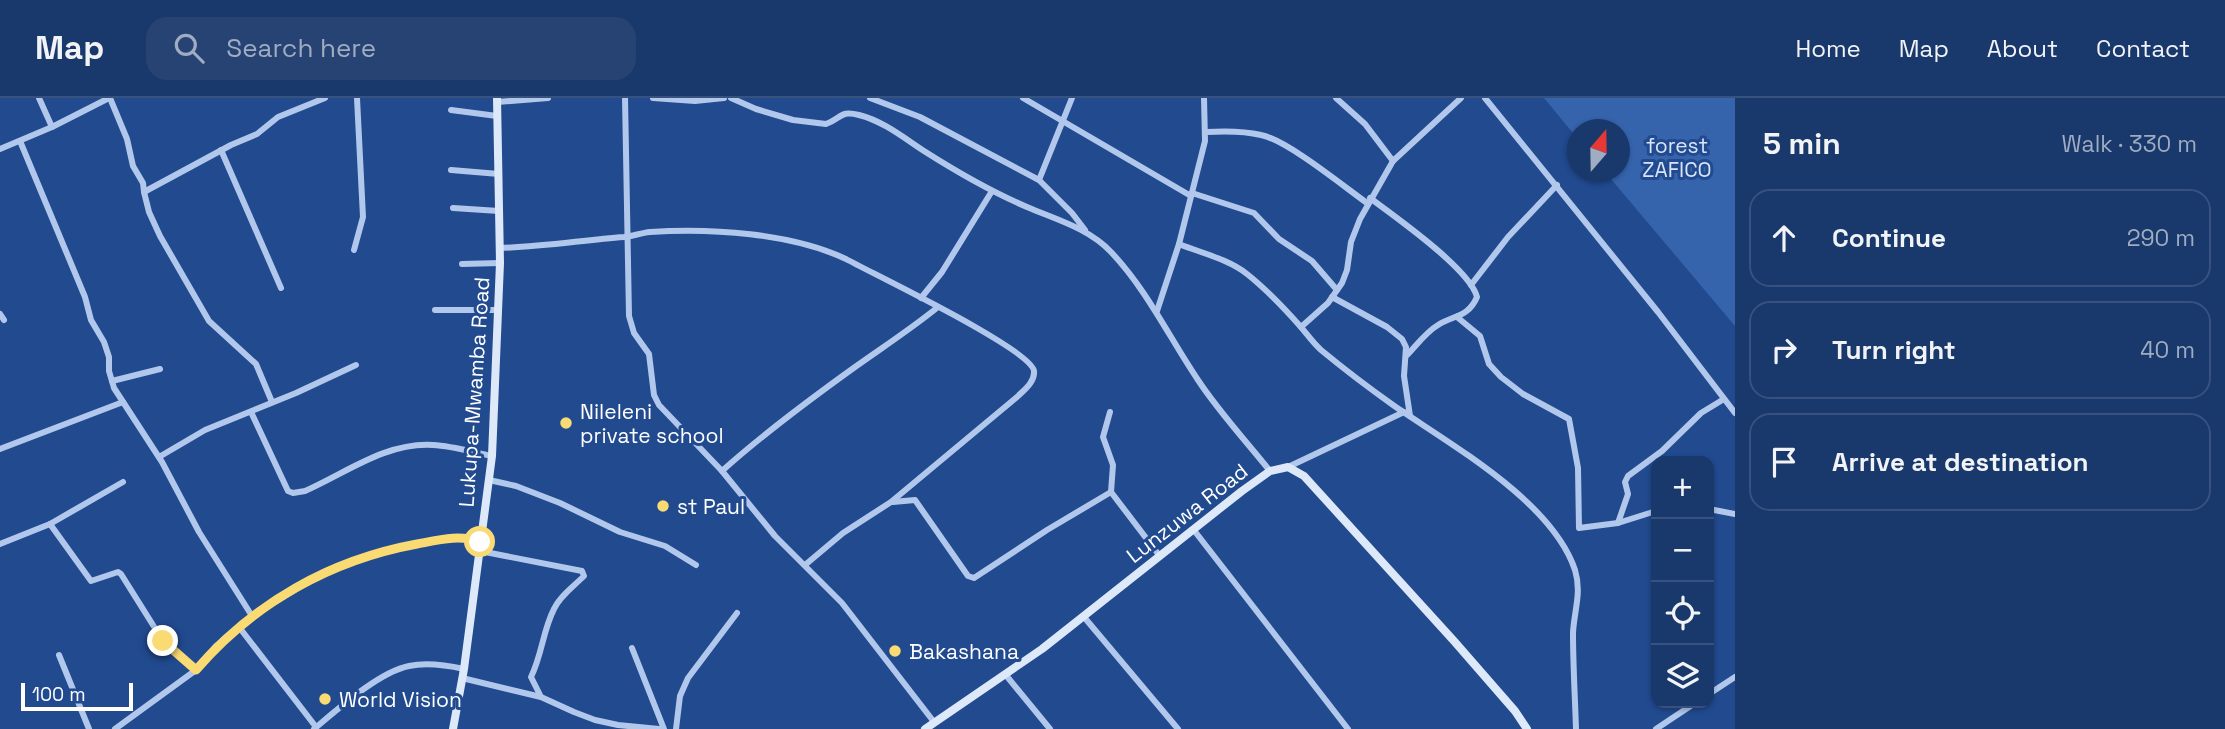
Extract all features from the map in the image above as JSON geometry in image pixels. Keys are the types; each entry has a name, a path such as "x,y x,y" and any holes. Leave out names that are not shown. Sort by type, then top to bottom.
{"street":[{"path":"39,98 52,127"},
{"path":"0,149 52,127 109,98 127,139 133,166 143,183 149,212 160,236 209,321 256,364 272,402"},
{"path":"144,192 220,150 257,134 278,117 325,98"},
{"path":"354,250 363,217 357,98"},
{"path":"497,100 548,98"},
{"path":"625,98 626,236 631,324 649,354 654,395 668,416 722,471 775,536 842,603 934,722"},
{"path":"653,98 724,98"},
{"path":"731,98 793,120 826,124 840,113 859,115 897,133 992,191 1086,232 1110,251 1157,311 1182,356 1209,396 1270,471"},
{"path":"870,98 920,117 1039,180 1072,213 1086,232"},
{"path":"1023,98 1191,194 1254,212 1279,239 1312,261 1337,290"},
{"path":"1039,180 1072,98"},
{"path":"1157,311 1179,244 1206,132 1204,98"},
{"path":"1336,98 1365,124 1393,161"},
{"path":"1301,327 1337,290 1347,270 1351,242 1369,201 1393,161 1461,98"},
{"path":"1485,98 1658,312 1735,413"},
{"name":"Lukupa-Mwamba Road","path":"453,729 464,668 492,456 500,263 497,100"},
{"path":"451,110 497,116"},
{"path":"1206,132 1254,134 1280,142 1428,243 1471,285 1475,291 1475,301 1457,317 1436,326 1406,356"},
{"path":"20,141 85,297 91,320 104,342 112,381 159,457 199,532 252,616"},
{"path":"220,150 281,288"},
{"path":"451,170 499,174"},
{"path":"1471,285 1508,237 1557,185"},
{"path":"921,298 942,272 992,191"},
{"path":"453,208 499,211"},
{"path":"500,248 527,248 648,232 689,232 788,241 830,251 939,307 1023,357 1032,366 1032,381 1017,397 891,502 843,533 805,565"},
{"path":"1179,244 1234,265 1247,273 1319,349 1522,497 1548,523 1575,571 1579,600 1573,629 1576,729"},
{"path":"462,264 500,263"},
{"path":"1332,297 1402,338 1406,356 1404,376 1407,414"},
{"path":"722,471 755,442 939,307"},
{"path":"435,310 498,310"},
{"path":"1457,317 1480,337 1489,364 1501,377 1523,394 1569,419 1578,468 1579,528 1618,523 1651,513"},
{"path":"159,457 205,430 356,365"},
{"path":"112,381 160,369"},
{"path":"1618,523 1628,494 1625,482 1628,476 1662,452 1701,413 1724,399"},
{"path":"0,449 123,402"},
{"path":"251,412 288,491 293,493 305,491 382,454 416,445 449,447 492,456"},
{"path":"1110,412 1103,437 1113,465 1111,492 1160,555"},
{"path":"1288,467 1407,414"},
{"path":"1288,467 1297,471 1313,486 1454,641 1515,711 1527,729"},
{"name":"Lunzuwa Road","path":"925,729 1042,649 1192,529 1270,471 1288,467"},
{"path":"489,480 516,486 560,503 620,532 665,546 696,565"},
{"path":"0,544 50,524 123,482"},
{"path":"891,502 915,500 968,576 974,578 1111,492"},
{"path":"1714,510 1735,514"},
{"path":"50,524 91,581 113,573 121,574 163,641 196,670"},
{"path":"1192,529 1348,729"},
{"path":"115,729 196,670 216,646 252,616 328,570 391,549 457,538 470,539 480,547 583,572 583,576 555,606 550,617 538,664 531,677 541,697"},
{"path":"676,729 680,696 688,678 737,612"},
{"path":"1084,617 1178,729"},
{"path":"239,627 315,728 370,686 395,671 428,664 464,668"},
{"path":"462,678 541,697 595,720 662,729 632,648"},
{"path":"59,656 89,729"},
{"path":"1005,674 1050,729"},
{"path":"1714,691 1735,677"},
{"path":"1656,729 1688,708"}],"green space":[{"name":"forest ZAFICO","path":"1544,98 1735,98 1735,326 1613,182 1630,182 1630,119 1567,119 1567,126"}],"place":[{"name":"Nileleni private school","path":"566,423"},
{"name":"st Paul","path":"663,506"},
{"name":"Bakashana","path":"895,651"},
{"name":"World Vision","path":"325,699"}],"route":[{"path":"163,641 196,670 216,646 252,616 328,570 391,549 432,541 457,538 480,542"}]}
